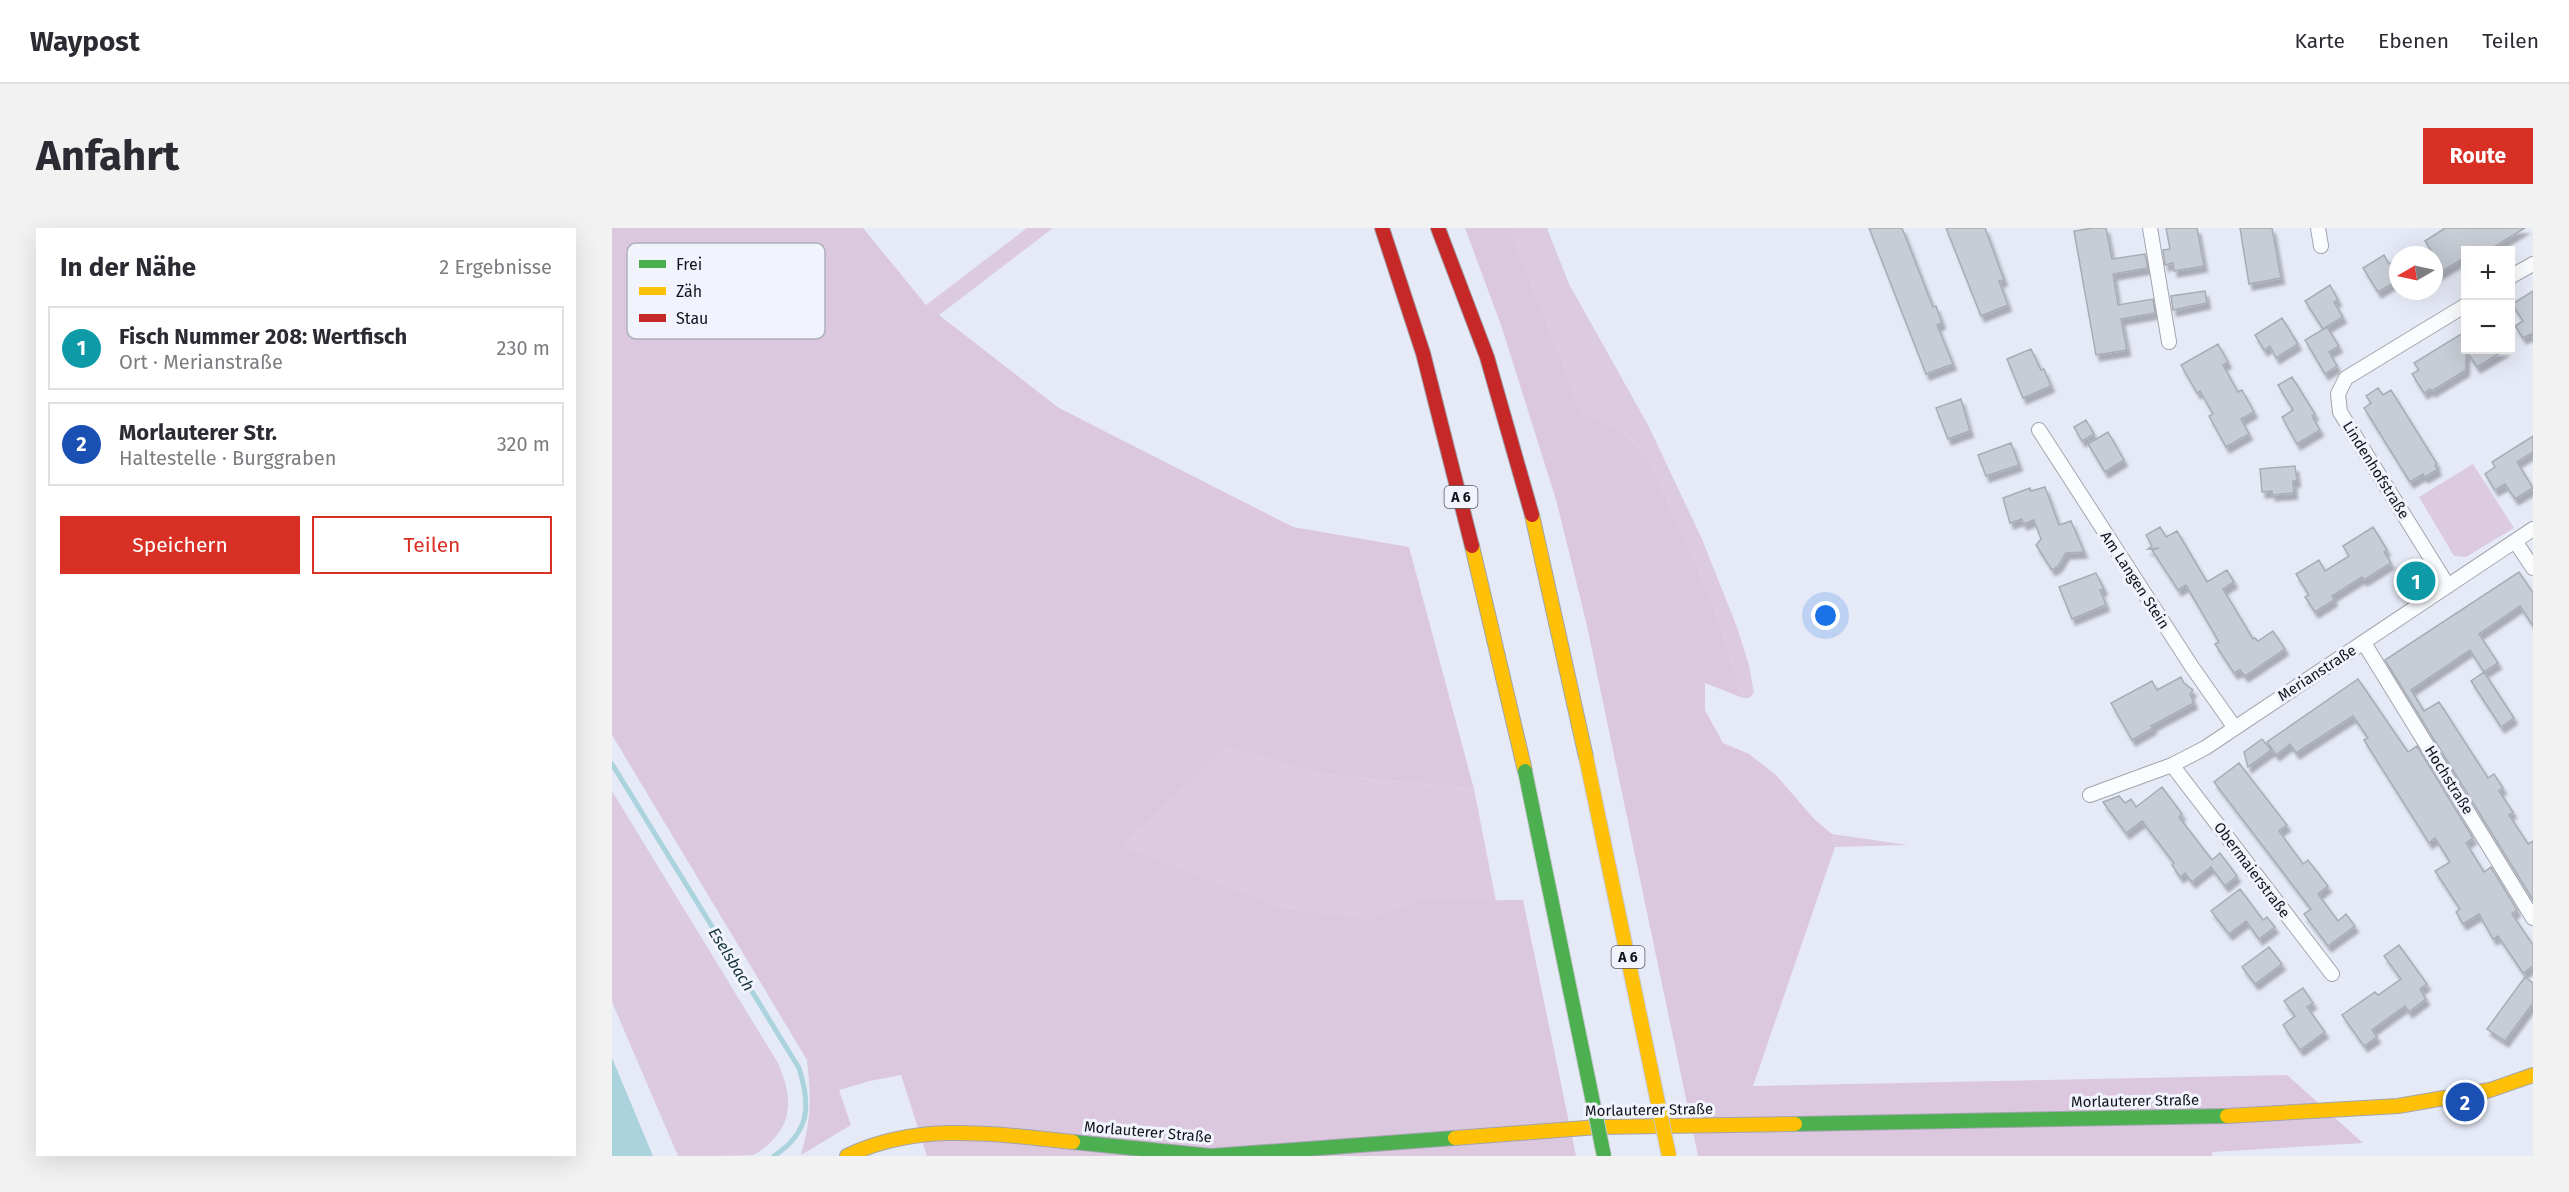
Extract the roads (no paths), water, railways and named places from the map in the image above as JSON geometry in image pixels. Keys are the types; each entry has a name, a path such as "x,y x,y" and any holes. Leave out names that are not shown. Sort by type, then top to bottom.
{"main road":[{"name":"A 6","path":"1382,228 1423,353 1453,463 1525,771 1604,1156"},
{"name":"A 6","path":"1438,228 1470,306 1515,446 1545,561 1669,1156"},
{"name":"Morlauterer Straße","path":"847,1156 874,1144 904,1135 940,1131 972,1132 1211,1156 1598,1127 2235,1116 2388,1107 2490,1090 2533,1075"}],"street":[{"path":"2150,228 2169,342"},
{"path":"2318,228 2321,246"},
{"path":"2515,275 2533,264"},
{"name":"Lindenhofstraße","path":"2448,586 2340,412 2338,394 2346,378 2461,308"},
{"name":"Am Langen Stein","path":"2039,430 2192,668 2235,728"},
{"name":"Merianstraße","path":"2090,795 2172,765 2235,728 2533,529"},
{"path":"2515,541 2533,568"},
{"name":"Hochstraße","path":"2364,643 2533,918"},
{"name":"Obermaierstraße","path":"2172,765 2332,974"}],"water":[{"path":"612,1058 653,1156 612,1156"}],"waterway":[{"name":"Eselsbach","path":"612,764 799,1068 806,1106 801,1128 786,1147 774,1156"}],"place":[{"name":"Fisch Nummer 208: Wertfisch","path":"2416,581"},
{"name":"Morlauterer Str.","path":"2465,1102"}]}
